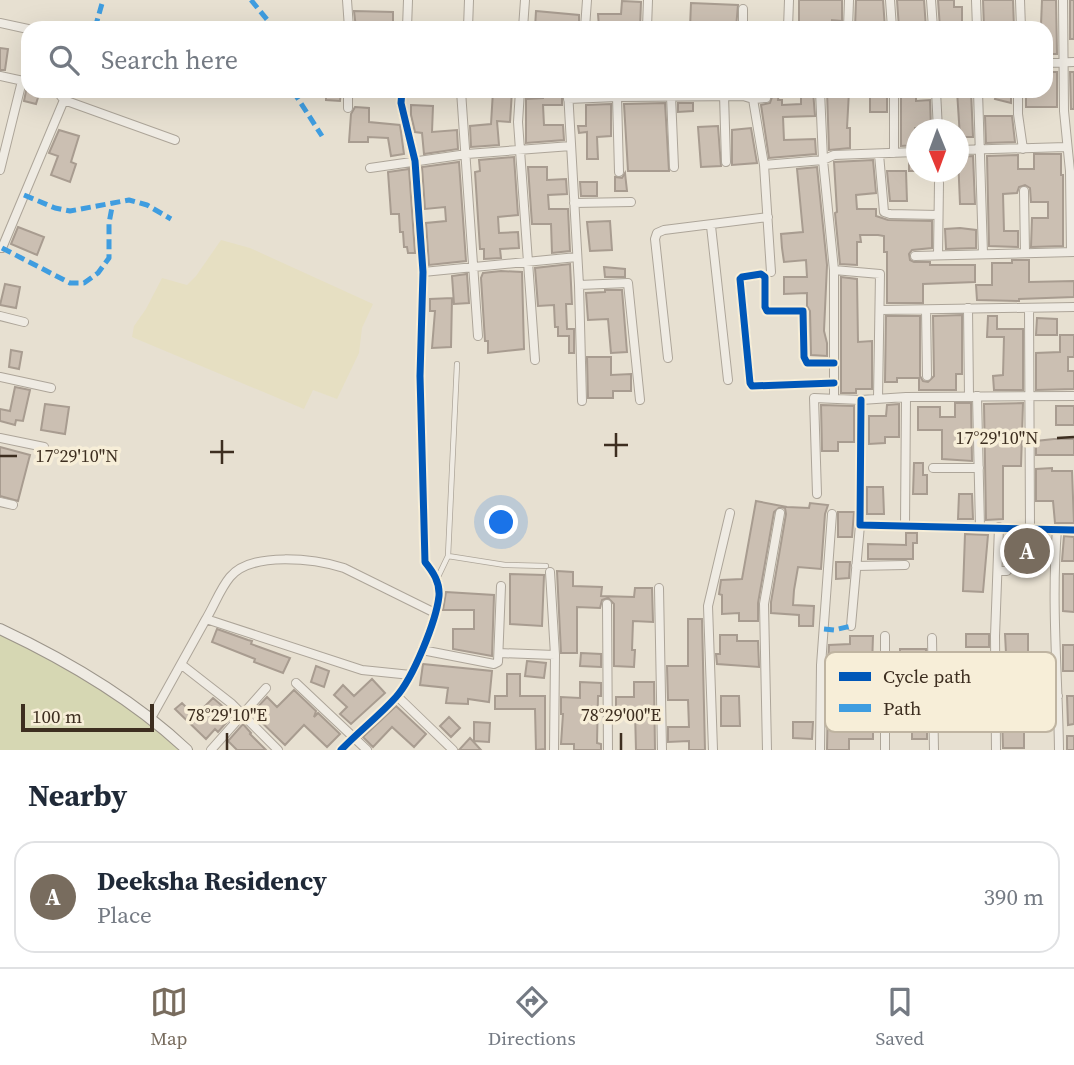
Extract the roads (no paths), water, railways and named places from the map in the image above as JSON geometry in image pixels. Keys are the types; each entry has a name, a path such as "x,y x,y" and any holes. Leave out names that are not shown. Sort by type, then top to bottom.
{"main road":[{"path":"0,629 78,670 151,718 187,750"}],"street":[{"path":"347,0 348,21"},
{"path":"407,21 408,0"},
{"path":"468,21 469,0"},
{"path":"524,21 525,0"},
{"path":"586,21 587,0"},
{"path":"647,21 648,0"},
{"path":"788,21 789,0"},
{"path":"848,21 849,0"},
{"path":"890,0 892,21"},
{"path":"931,0 932,21"},
{"path":"976,0 977,21"},
{"path":"1020,0 1021,21"},
{"path":"915,256 1072,252 1070,171 1066,147 1069,62 1063,0"},
{"path":"743,9 743,21"},
{"path":"0,23 21,28"},
{"path":"0,76 21,80"},
{"path":"0,170 21,95"},
{"path":"348,98 348,107"},
{"path":"341,750 397,696 411,675 435,613 439,595 437,579 425,562 420,376 423,272 415,161 401,98"},
{"path":"462,98 478,336"},
{"path":"520,98 519,148 535,359"},
{"path":"568,98 579,285 582,401"},
{"path":"617,98 619,172"},
{"path":"671,98 674,167"},
{"path":"724,98 726,162"},
{"path":"766,98 752,99 764,165 771,272"},
{"path":"820,98 823,160 834,270 834,398"},
{"path":"894,98 894,153"},
{"path":"936,98 937,119"},
{"path":"978,98 984,254"},
{"path":"1018,98 1023,149"},
{"path":"0,248 64,100 175,140"},
{"path":"370,168 519,148 571,146"},
{"path":"969,150 1066,147"},
{"path":"764,165 823,160 834,155 906,152"},
{"path":"879,154 884,212 892,215 939,215"},
{"path":"938,255 939,183"},
{"path":"1024,191 1025,253"},
{"path":"574,204 631,202"},
{"path":"668,358 655,239 657,233 768,217"},
{"path":"711,226 728,380"},
{"path":"423,272 577,257"},
{"path":"834,270 878,273 881,310 878,398"},
{"path":"834,363 807,363 804,358 803,311 767,311 765,277 761,274 742,277 752,386 834,383"},
{"path":"579,285 628,283 640,400"},
{"path":"881,310 1074,307"},
{"path":"968,308 980,527"},
{"path":"1029,308 1030,528"},
{"path":"926,310 927,376"},
{"path":"0,316 24,322"},
{"path":"0,377 51,388"},
{"path":"817,494 814,398 861,400 906,397 1074,396"},
{"path":"905,526 906,397"},
{"path":"851,626 860,526 861,400"},
{"path":"0,438 44,447"},
{"path":"933,468 978,468"},
{"path":"0,502 13,505"},
{"path":"713,750 708,606 730,513"},
{"path":"767,750 764,604 780,513"},
{"path":"818,750 832,513"},
{"path":"860,526 1074,530"},
{"path":"996,652 999,527"},
{"path":"1054,652 1057,529"},
{"path":"151,718 231,576 248,565 282,558 332,564 435,613"},
{"path":"856,566 905,565"},
{"path":"548,569 555,655 554,750"},
{"path":"422,650 494,664 498,662 501,586"},
{"path":"659,588 662,750"},
{"path":"607,604 608,750"},
{"path":"206,620 362,670 411,675"},
{"path":"885,636 885,652"},
{"path":"933,638 933,652"},
{"path":"499,653 555,655"},
{"path":"182,664 216,690 278,750"},
{"path":"296,683 367,750"},
{"path":"211,750 266,688"},
{"path":"397,696 453,750"},
{"path":"1056,718 1059,750"},
{"path":"884,732 884,750"},
{"path":"934,732 934,750"},
{"path":"996,750 997,732"}],"lane":[{"path":"437,579 448,556 457,364"},
{"path":"448,556 548,569"}],"place":[{"name":"Deeksha Residency","path":"1027,551"}]}
